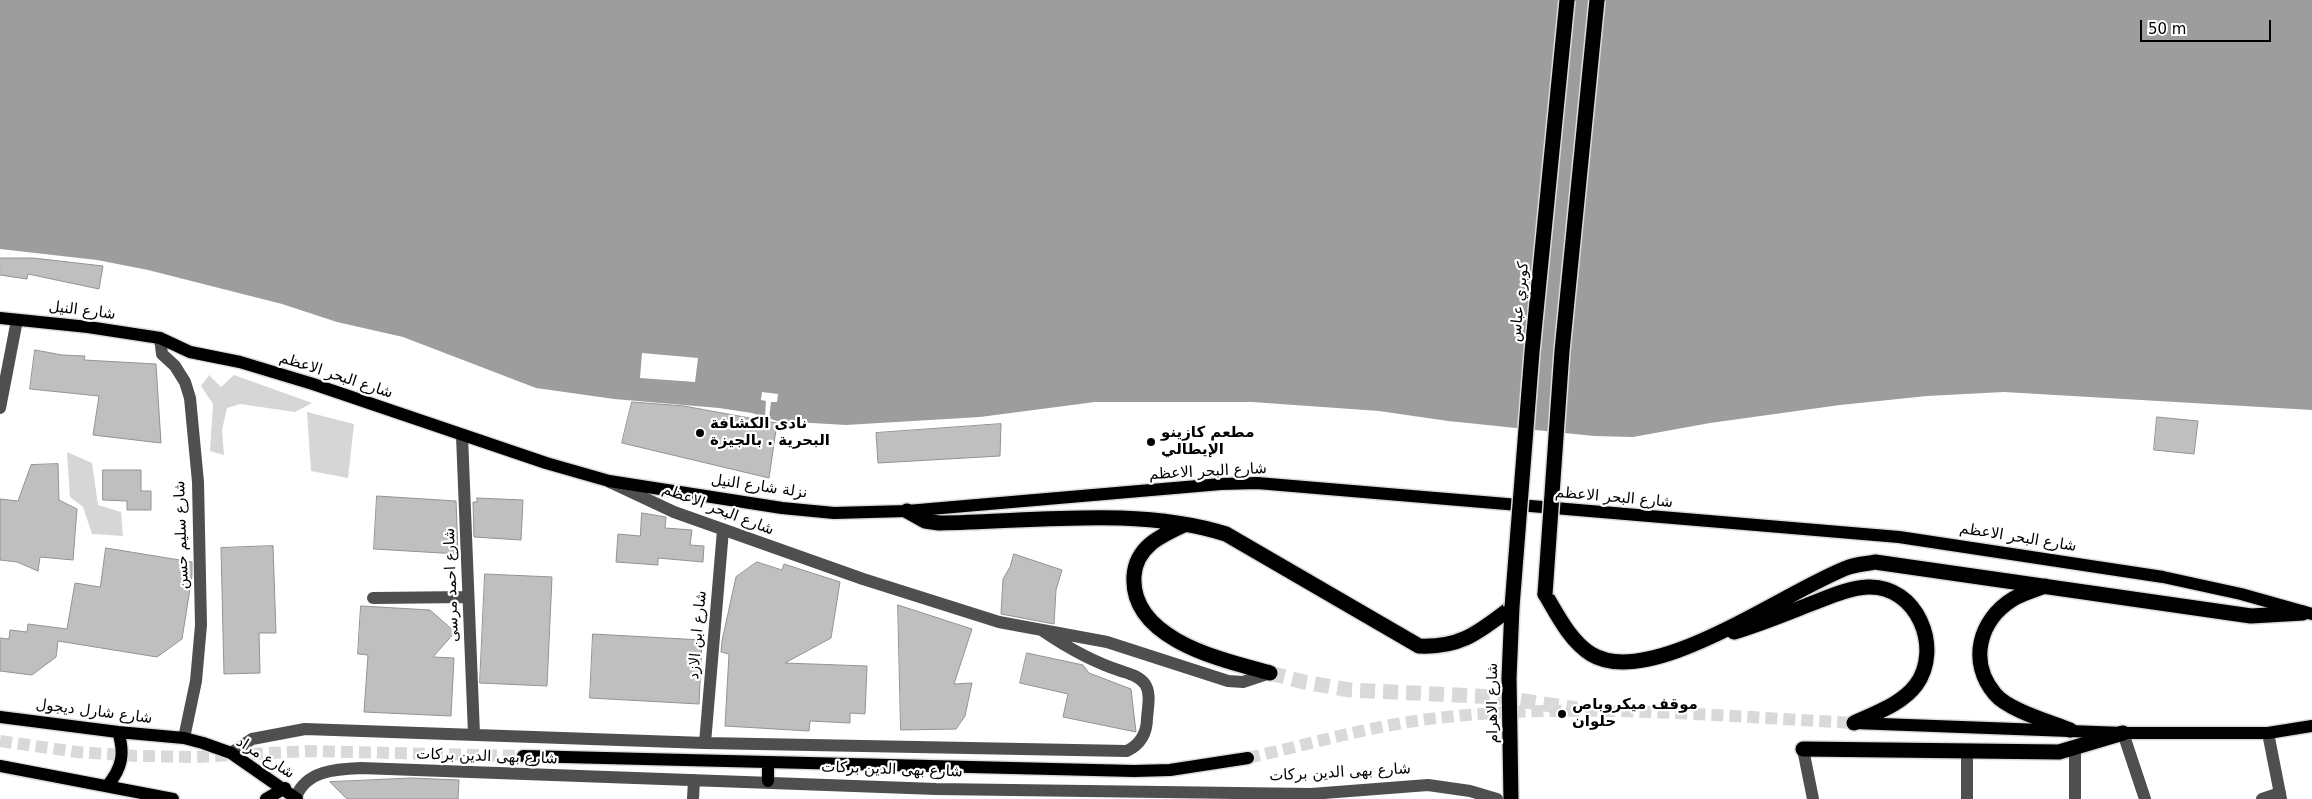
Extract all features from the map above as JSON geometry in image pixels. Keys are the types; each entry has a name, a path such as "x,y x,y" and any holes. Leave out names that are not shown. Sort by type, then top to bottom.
{"highway":[{"name":"كوبري عباس","path":"1512,607 1533,342 1567,0"},
{"path":"1597,0 1562,351 1545,594 1576,641 1590,654 1608,662 1627,663 1667,653 1764,622 1848,589 1870,587 1892,592 1910,604 1922,622 1928,644 1926,666 1916,685 1900,700 1854,723"},
{"path":"907,511 925,520 939,523 1110,518 1204,527 1226,534 1419,646 1438,647 1459,642 1480,630 1512,607"},
{"path":"1186,525 1160,536 1142,551 1135,568 1133,590 1142,611 1162,631 1188,646 1230,662 1270,673"},
{"path":"1714,637 1753,614 1827,576 1850,566 1875,562 2251,616 2308,614"},
{"path":"2047,586 2014,599 1992,616 1980,642 1981,670 1995,695 2018,710 2070,730"},
{"name":"شارع الاهرام","path":"1511,799 1509,678 1512,607"},
{"path":"1803,749 2059,752 2075,749 2123,733"}],"main road":[{"name":"شارع النيل","path":"0,318 88,327 160,338"},
{"name":"شارع البحر الاعظم","path":"160,338 190,352 240,362 313,384 462,436 608,481"},
{"name":"نزلة شارع النيل","path":"608,481 782,508 834,512 907,511"},
{"name":"شارع البحر الاعظم","path":"907,511 1221,484 1257,483 1900,537 2163,577 2240,594 2308,614"},
{"name":"شارع شارل ديجول","path":"0,716 118,732 184,738"},
{"path":"1854,723 2123,733 2268,733 2312,726"},
{"path":"108,785 117,774 122,760 123,746 118,732"},
{"name":"شارع مراد","path":"184,738 231,753 285,788 296,798"},
{"name":"شارع بهى الدين بركات","path":"523,756 1134,771 1170,770 1248,758"},
{"path":"768,762 768,782"},
{"path":"0,766 108,785 173,799"},
{"path":"266,799 285,788"}],"street":[{"path":"0,408 17,320"},
{"name":"شارع سليم حسن","path":"160,338 162,354 175,366 190,398 198,482 201,624 196,680 184,738"},
{"name":"شارع احمد مرسى","path":"462,436 474,734"},
{"name":"شارع البحر الاعظم","path":"608,481 668,510 805,560 999,622 1107,642 1228,681 1243,682 1270,673"},
{"name":"شارع ابن الازد","path":"705,743 723,530"},
{"path":"373,598 468,597"},
{"path":"231,753 252,739 305,729 705,743 1126,751 1138,744 1146,732 1147,724 1148,697 1145,684 1134,676 1087,658 1043,631"},
{"path":"2123,733 2144,799"},
{"path":"2262,799 2281,796 2268,733"},
{"path":"1803,749 1813,799"},
{"path":"2075,749 2075,799"},
{"path":"1967,751 1967,799"},
{"name":"شارع بهى الدين بركات","path":"296,798 299,790 307,780 317,775 342,769 768,782 936,794 1311,796 1428,785 1470,791 1497,799"},
{"path":"694,780 694,799"}],"shaded area":[{"path":"0,0 2312,0 2312,410 2004,392 1927,396 1840,405 1710,423 1633,437 1594,436 1448,421 1379,411 1252,402 1095,402 980,417 846,425 777,421 752,413 719,408 614,399 536,388 403,337 337,322 282,304 148,270 97,260 0,249"},
{"path":"209,375 221,387 234,375 312,403 295,412 240,404 227,408 222,430 224,455 210,451 213,404 201,386"},
{"path":"307,412 354,424 348,478 311,471"},
{"path":"67,452 92,463 98,505 121,512 123,536 92,534 83,507 70,497"}],"pier":[{"name":"نادى الكشافة البحرية . بالجيزة","path":"642,353 698,358 695,382 640,378"},
{"path":"762,392 778,394 777,402 771,402 769,418 765,417 766,401 761,400"}],"building":[{"path":"0,258 33,258 103,266 99,289 28,274 27,279 0,275"},
{"path":"35,350 62,355 85,356 84,360 156,364 161,443 93,435 99,396 30,389"},
{"name":"نادى الكشافة البحرية . بالجيزة","path":"632,402 684,406 777,423 769,478 622,443"},
{"path":"2157,417 2198,421 2194,454 2154,450"},
{"path":"1001,424 1000,456 878,463 876,433"},
{"path":"58,464 59,500 77,509 73,560 40,557 38,571 17,562 0,560 0,499 18,501 31,465"},
{"path":"103,470 141,470 141,491 151,491 151,510 127,510 127,501 103,500"},
{"path":"377,496 456,501 458,554 374,549"},
{"path":"477,498 523,500 521,540 474,537 473,502 477,502"},
{"path":"642,513 666,517 665,528 692,530 690,545 704,546 703,562 658,558 658,565 616,562 618,534 640,536"},
{"path":"273,546 276,633 259,633 260,673 224,674 221,548"},
{"path":"106,548 192,562 192,576 182,639 157,657 58,641 56,657 32,675 0,671 0,638 9,639 10,630 27,632 28,624 67,629 75,583 100,587"},
{"path":"1014,554 1062,570 1056,590 1054,624 1001,614 1003,579 1010,567"},
{"path":"757,562 782,570 784,564 840,582 831,638 785,663 867,666 865,714 850,713 850,723 810,721 809,731 725,726 729,654 721,652 722,641 736,577"},
{"path":"485,574 552,577 547,686 480,683"},
{"path":"898,605 972,629 954,684 972,683 965,716 956,729 901,730"},
{"path":"361,606 430,610 455,632 433,657 454,658 451,716 364,712 368,655 358,654"},
{"path":"593,634 702,640 699,704 590,698"},
{"path":"1027,653 1083,665 1089,673 1131,689 1136,732 1063,717 1068,694 1020,683"},
{"path":"412,778 459,780 458,799 347,799 330,782"}],"tunnel":[{"path":"1270,673 1304,682 1350,690 1498,697 1577,709"},
{"path":"1248,758 1390,725 1489,713 1541,711 1646,712 1854,723"},
{"path":"0,741 77,752 136,756 196,757 308,751 523,756"}],"place":[{"name":"نادى الكشافة البحرية . بالجيزة","path":"700,433"},
{"name":"مطعم كازينو الإيطالي","path":"1151,442"},
{"name":"موقف ميكروباص حلوان","path":"1562,714"}]}
